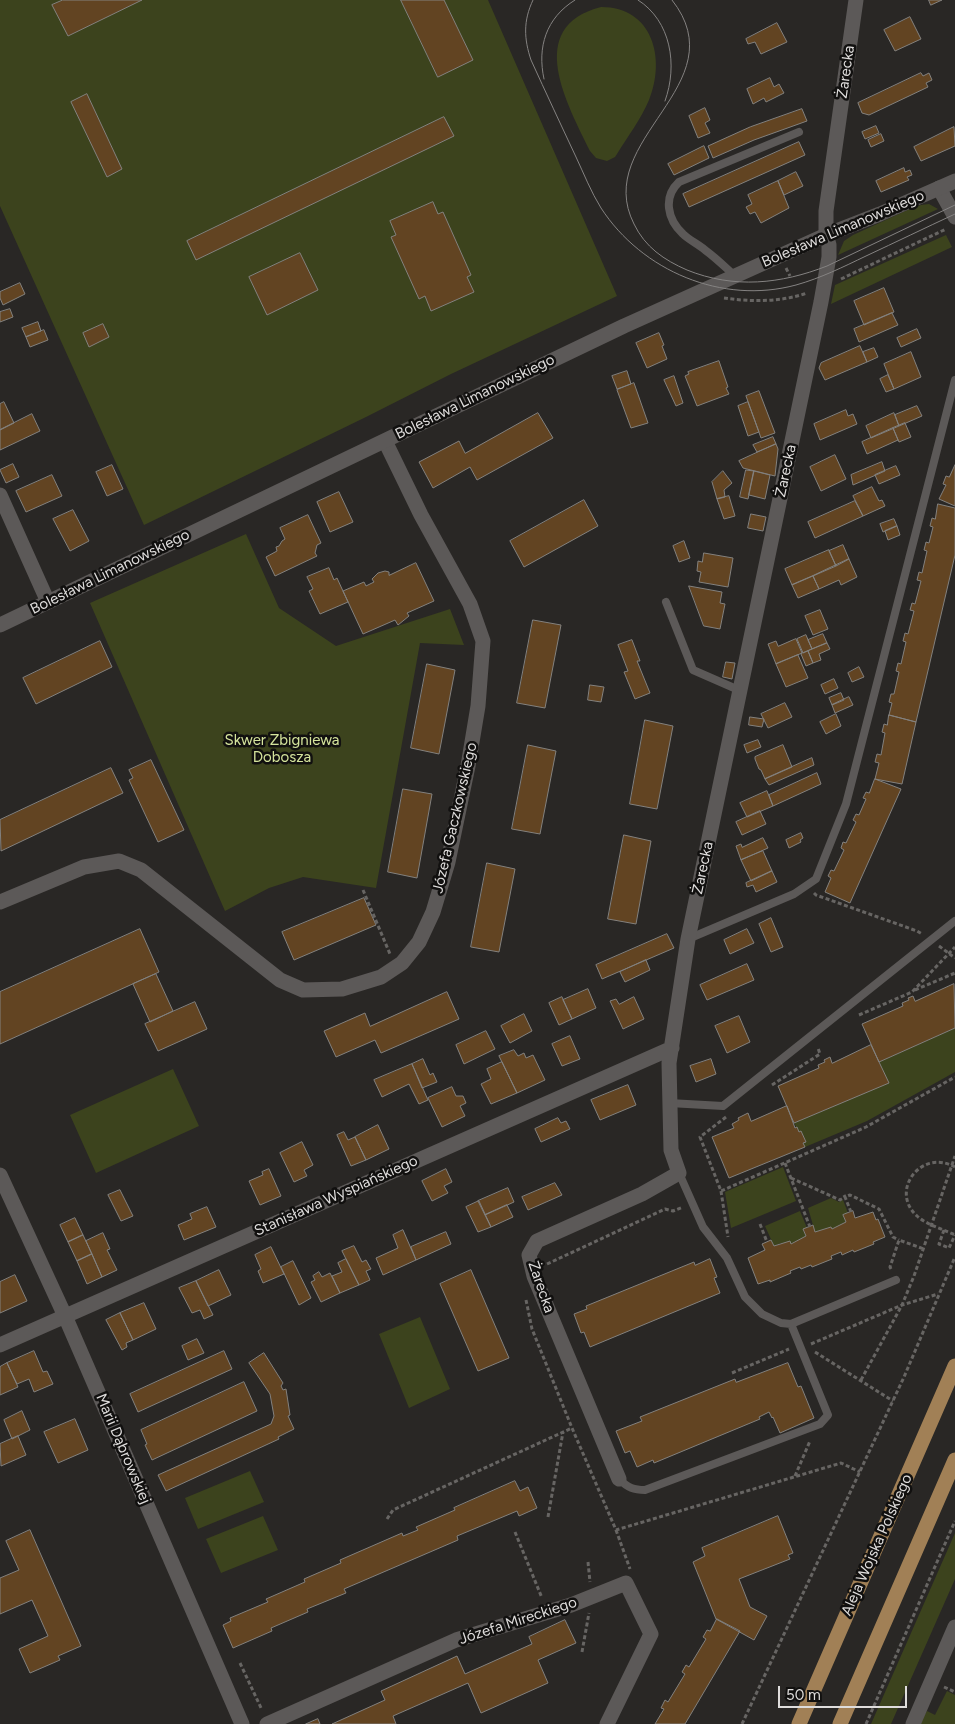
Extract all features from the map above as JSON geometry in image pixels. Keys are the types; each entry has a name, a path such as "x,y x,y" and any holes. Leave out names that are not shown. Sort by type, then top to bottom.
{"main road":[{"name":"Aleja Wojska Polskiego","path":"799,1724 955,1366"},
{"path":"840,1724 955,1460"}],"street":[{"name":"Żarecka","path":"619,1479 533,1271 529,1255 538,1241 642,1194 679,1173 671,1150 669,1064 688,939 821,302 829,256 826,235 826,211 856,0"},
{"name":"Bolesława Limanowskiego","path":"0,625 624,326 826,235 955,181"},
{"path":"939,188 952,222"},
{"name":"Józefa Gaczkowskiego","path":"0,902 84,867 119,861 140,870 280,980 303,990 342,989 381,977 402,963 419,942 433,912 448,862 468,766 478,706 483,641 470,604 421,515 385,441"},
{"path":"0,495 48,602"},
{"name":"Stanisława Wyspiańskiego","path":"0,1345 672,1048"},
{"name":"Marii Dąbrowskiej","path":"0,1175 65,1316 242,1724"},
{"path":"607,1724 651,1634 626,1583"},
{"name":"Józefa Mireckiego","path":"267,1724 456,1640 547,1613 626,1583"},
{"path":"913,1724 955,1627"}],"lane":[{"path":"735,276 705,249 682,234 671,218 668,202 671,189 679,182 798,132"},
{"path":"688,939 794,894 816,879 846,804 955,380"},
{"path":"666,602 693,670 741,691"},
{"path":"669,1103 723,1106 955,922"},
{"name":"Żarecka","path":"679,1173 703,1227 727,1258 745,1297 762,1314 781,1323 791,1324"},
{"path":"619,1479 626,1486 634,1490 645,1490 817,1425 825,1420 828,1415 791,1324 896,1280"}],"path":[{"path":"837,281 952,222"},
{"path":"795,289 797,295"},
{"path":"716,297 740,300 767,300 810,291"},
{"path":"809,884 816,895 917,931 955,958"},
{"path":"363,890 390,955 402,963"},
{"path":"912,992 955,947"},
{"path":"852,1020 859,1015 955,973"},
{"path":"768,1088 820,1054 818,1048 825,1042"},
{"path":"721,1191 866,1127 955,1077"},
{"path":"728,1238 721,1191 700,1137 731,1114"},
{"path":"861,1380 902,1305 924,1249 955,1156"},
{"path":"944,1230 940,1244 950,1248 955,1235 944,1230 922,1221 910,1208 906,1191 912,1175 925,1164 942,1162 955,1167"},
{"path":"785,1163 810,1226"},
{"path":"791,1178 840,1200 844,1196 850,1195 879,1209 894,1237 924,1249"},
{"path":"844,1196 851,1212"},
{"path":"533,1271 665,1210 673,1211 692,1202"},
{"path":"760,1224 767,1242"},
{"path":"896,1280 890,1266 899,1240"},
{"path":"742,1724 860,1472 955,1258"},
{"path":"892,1401 806,1346 902,1305 939,1293"},
{"path":"524,1294 532,1329 616,1530 631,1571 626,1583"},
{"path":"732,1373 792,1348 800,1347"},
{"path":"795,1477 817,1425"},
{"path":"387,1519 393,1510 572,1428"},
{"path":"548,1517 563,1432"},
{"path":"616,1530 841,1463 860,1472"},
{"path":"866,1724 955,1521"},
{"path":"515,1532 547,1613"},
{"path":"240,1663 267,1724"}],"green space":[{"path":"0,0 488,0 617,296 451,374 144,525 0,206"},
{"path":"601,7 619,9 633,16 644,26 651,38 656,68 654,84 642,114 615,157 607,161 596,158 590,151 571,112 558,69 557,49 563,31 577,17"},
{"path":"929,204 938,209 838,255 844,241 853,235 912,208"},
{"path":"946,235 952,247 831,304 835,285"},
{"name":"Skwer Zbigniewa Dobosza","path":"246,534 279,608 336,646 450,609 464,645 420,643 376,888 303,877 269,888 225,911 90,603"},
{"path":"955,1028 955,1072 867,1121 805,1147 803,1143 806,1142 801,1131 799,1132 794,1123 888,1083 879,1062"},
{"path":"173,1069 199,1126 96,1173 70,1115"},
{"path":"783,1167 796,1201 731,1228 725,1192"},
{"path":"831,1198 839,1202 843,1200 848,1213 843,1216 846,1222 832,1229 831,1227 815,1232 808,1208"},
{"path":"800,1211 807,1228 803,1230 806,1236 791,1244 781,1243 774,1246 765,1226"},
{"path":"420,1317 450,1389 409,1408 379,1334"},
{"path":"250,1471 264,1502 198,1529 185,1498"},
{"path":"263,1516 278,1550 221,1573 206,1539"},
{"path":"955,1533 955,1579 891,1724 871,1724"},
{"path":"947,1691 955,1695 955,1724 919,1724 927,1711 935,1715"}],"building":[{"path":"63,0 142,0 68,36 52,5"},
{"path":"401,0 444,0 473,60 438,77"},
{"path":"929,0 942,0 931,5"},
{"path":"910,17 921,39 895,51 884,30"},
{"path":"777,23 787,42 761,54 755,42 748,44 746,39"},
{"path":"921,73 923,76 929,73 932,80 926,83 928,87 869,115 862,113 858,103"},
{"path":"770,78 774,87 779,84 784,93 766,102 764,98 753,104 747,89"},
{"path":"87,94 122,169 107,177 71,102"},
{"path":"705,108 710,120 705,123 710,133 698,138 689,116"},
{"path":"802,109 807,121 754,140 713,158 708,146 750,127"},
{"path":"444,117 454,136 196,260 187,241"},
{"path":"876,126 879,133 865,139 862,132"},
{"path":"954,127 955,146 921,161 914,147"},
{"path":"881,134 884,141 871,147 868,140"},
{"path":"799,142 805,155 689,207 683,194"},
{"path":"704,146 709,158 674,175 668,164"},
{"path":"904,168 905,172 910,170 912,175 907,177 909,180 881,192 876,181"},
{"path":"796,172 803,186 784,195 778,181"},
{"path":"778,181 789,208 761,223 755,212 750,214 746,207 752,204 748,195"},
{"path":"433,202 438,214 443,212 471,275 467,277 474,292 431,311 425,296 419,299 391,237 396,235 390,221"},
{"path":"300,253 318,290 267,315 249,277"},
{"path":"20,283 25,294 3,305 0,292"},
{"path":"884,288 894,312 864,325 854,301"},
{"path":"10,309 13,317 0,322 0,312"},
{"path":"892,313 898,325 859,342 854,329"},
{"path":"38,322 41,331 26,337 22,328"},
{"path":"103,324 109,337 89,347 83,333"},
{"path":"917,329 921,338 901,347 897,338"},
{"path":"44,330 48,340 30,347 26,337"},
{"path":"659,333 667,359 647,368 636,343"},
{"path":"860,346 867,362 825,380 819,368 821,363"},
{"path":"874,348 878,357 867,362 863,352"},
{"path":"911,352 921,377 894,389 884,364"},
{"path":"719,361 729,394 697,406 685,376 689,374 688,372"},
{"path":"627,371 631,384 617,389 612,376"},
{"path":"888,375 894,389 886,392 880,379"},
{"path":"674,376 683,403 676,406 664,380"},
{"path":"634,383 648,423 631,428 617,390"},
{"path":"759,391 775,433 761,438 746,396"},
{"path":"4,402 14,423 0,430 0,404"},
{"path":"748,402 759,432 748,436 738,406"},
{"path":"917,406 922,416 899,426 895,415"},
{"path":"846,410 848,416 853,414 857,424 820,440 814,424"},
{"path":"538,413 553,438 477,480 470,467 433,488 419,462 459,441 465,453"},
{"path":"894,413 899,426 871,438 866,426"},
{"path":"32,414 40,431 0,450 0,430"},
{"path":"905,423 911,437 899,442 893,428"},
{"path":"893,428 898,440 867,454 862,442"},
{"path":"773,437 776,444 757,452 753,445"},
{"path":"776,444 778,449 775,476 743,468 739,461"},
{"path":"835,455 846,479 821,491 810,467"},
{"path":"882,462 885,471 853,485 851,475"},
{"path":"13,464 19,477 6,483 0,470"},
{"path":"112,465 123,489 107,496 96,472"},
{"path":"955,465 955,506 939,499 946,485 943,484 946,476 949,477"},
{"path":"896,466 900,475 879,484 875,475"},
{"path":"746,470 754,471 748,499 740,497"},
{"path":"723,471 732,483 724,490 725,497 717,499 712,482"},
{"path":"754,471 770,475 765,499 749,495"},
{"path":"52,475 62,496 26,512 16,491"},
{"path":"872,487 879,501 882,500 885,506 863,516 853,496"},
{"path":"339,492 353,522 330,532 317,502"},
{"path":"729,496 735,516 724,519 717,499"},
{"path":"584,500 598,526 524,567 510,541"},
{"path":"855,501 863,516 815,538 808,522"},
{"path":"938,504 955,508 955,555 916,722 889,715 892,703 889,702 891,694 894,694 899,672 896,671 898,663 901,664 906,642 903,641 905,633 908,634 914,611 910,610 912,603 915,604 921,581 917,580 919,572 922,573 927,551 924,550 926,542 929,543 933,527 930,526 932,518 935,519"},
{"path":"73,510 89,541 70,551 53,519"},
{"path":"751,514 766,517 763,531 748,528"},
{"path":"308,515 321,543 317,545 315,553 317,556 275,576 266,557 277,551 276,547 285,539 280,528"},
{"path":"894,519 897,526 883,532 880,524"},
{"path":"897,526 900,535 888,540 885,531"},
{"path":"684,541 690,558 679,562 673,546"},
{"path":"843,545 849,559 836,566 829,551"},
{"path":"829,550 836,566 792,585 785,569"},
{"path":"704,553 733,558 728,587 699,582 701,572 697,571 698,561 702,562"},
{"path":"849,559 857,577 841,585 839,580 819,589 813,576"},
{"path":"416,563 434,601 407,613 409,616 398,625 395,620 363,634 343,591 364,582 366,586 374,582 372,579 378,573 385,571 389,572 389,575"},
{"path":"329,568 334,580 337,578 348,602 320,614 309,591 313,589 307,577"},
{"path":"813,576 819,589 798,598 792,585"},
{"path":"689,586 722,592 720,603 725,604 720,629 704,626"},
{"path":"820,610 828,629 813,635 805,616"},
{"path":"533,620 561,625 545,708 517,703"},
{"path":"823,634 827,643 812,649 808,640"},
{"path":"806,635 812,649 803,653 797,639"},
{"path":"796,639 802,653 776,664 768,644 776,641 778,646"},
{"path":"632,640 640,661 637,661 650,693 635,699 624,672 628,671 618,645"},
{"path":"100,641 112,667 36,704 23,678"},
{"path":"827,643 830,649 819,654 821,660 813,663 808,651"},
{"path":"808,651 813,663 806,666 801,654"},
{"path":"798,655 808,678 786,687 776,664"},
{"path":"726,662 735,663 732,679 723,677"},
{"path":"427,664 455,670 439,754 411,748"},
{"path":"859,667 864,677 852,682 848,673"},
{"path":"834,679 838,688 825,694 821,685"},
{"path":"590,685 604,687 601,702 588,700"},
{"path":"841,693 844,700 832,705 829,698"},
{"path":"849,697 853,705 835,713 832,705"},
{"path":"785,703 792,717 768,728 761,714"},
{"path":"836,714 841,726 826,734 820,722"},
{"path":"889,715 916,722 902,784 875,779 879,763 875,762 877,754 881,755 885,733 882,732 884,724 887,725"},
{"path":"750,717 764,719 762,727 749,725"},
{"path":"645,720 673,726 657,809 630,804"},
{"path":"758,740 761,747 747,753 744,745"},
{"path":"528,745 556,751 540,834 512,829"},
{"path":"783,745 792,767 765,779 755,757"},
{"path":"812,758 814,765 769,785 765,779"},
{"path":"151,760 184,830 158,842 129,780 133,778 129,770"},
{"path":"111,768 123,793 1,851 0,820"},
{"path":"817,773 821,784 773,806 769,795"},
{"path":"875,779 901,789 850,903 825,892 831,878 828,876 831,870 834,871 844,850 841,848 843,842 846,843 856,822 853,820 856,814 859,815 866,799 863,798 866,792 869,793"},
{"path":"403,789 432,794 417,878 388,872"},
{"path":"767,791 773,806 747,817 740,803"},
{"path":"760,811 766,824 742,835 736,822"},
{"path":"801,833 803,838 800,840 801,842 789,848 786,840"},
{"path":"624,835 651,841 636,924 608,919"},
{"path":"763,838 768,848 741,860 736,846 741,844 742,847"},
{"path":"763,851 772,871 751,881 741,860"},
{"path":"487,863 515,869 499,952 471,947"},
{"path":"772,871 777,882 756,892 753,885 747,887 746,883"},
{"path":"364,898 376,925 294,960 282,932"},
{"path":"771,918 783,947 771,952 759,924"},
{"path":"140,929 159,972 0,1044 0,992"},
{"path":"747,929 754,943 730,954 724,940"},
{"path":"667,934 674,948 602,979 596,965"},
{"path":"646,960 650,970 625,982 620,972"},
{"path":"747,964 754,980 707,1000 700,985"},
{"path":"156,974 173,1011 150,1022 133,984"},
{"path":"954,984 955,1028 879,1062 862,1024 903,1006 902,1003 909,1000 908,998 913,996 915,1001"},
{"path":"588,989 596,1008 572,1019 563,1000"},
{"path":"447,992 459,1019 381,1053 375,1040 336,1057 324,1031 365,1013 370,1026"},
{"path":"562,997 572,1019 559,1025 549,1003"},
{"path":"634,997 644,1019 623,1029 610,1001 616,999 619,1004"},
{"path":"195,1002 207,1029 158,1051 145,1024"},
{"path":"524,1014 532,1031 510,1043 501,1026"},
{"path":"739,1016 750,1042 727,1053 715,1026"},
{"path":"486,1031 495,1049 464,1064 456,1045"},
{"path":"570,1036 580,1059 562,1066 552,1044"},
{"path":"871,1045 889,1083 794,1123 778,1086 819,1068 818,1065 830,1057 832,1063"},
{"path":"514,1050 518,1056 524,1053 526,1058 533,1055 545,1080 517,1093 499,1056"},
{"path":"423,1059 430,1075 433,1073 437,1082 422,1088 412,1064"},
{"path":"711,1059 716,1074 696,1082 690,1066"},
{"path":"502,1062 517,1093 491,1104 481,1084 491,1079 487,1069"},
{"path":"412,1064 428,1100 419,1104 409,1084 382,1097 374,1080"},
{"path":"628,1085 636,1105 600,1120 591,1100"},
{"path":"452,1087 456,1096 463,1096 466,1103 460,1106 465,1116 442,1127 428,1098"},
{"path":"787,1106 795,1128 797,1127 799,1132 801,1131 806,1142 803,1143 805,1147 729,1178 712,1137 734,1128 732,1124 739,1120 738,1118 748,1113 751,1121"},
{"path":"558,1118 561,1123 566,1121 570,1129 541,1142 535,1129"},
{"path":"378,1125 389,1149 366,1160 355,1137"},
{"path":"344,1132 348,1140 355,1137 366,1160 351,1166 337,1135"},
{"path":"302,1142 313,1165 304,1170 307,1176 294,1182 280,1153"},
{"path":"269,1169 281,1196 260,1205 249,1181 263,1175 262,1172"},
{"path":"446,1169 452,1182 444,1186 448,1193 432,1201 422,1181"},
{"path":"555,1183 562,1195 528,1210 522,1197"},
{"path":"508,1188 514,1202 485,1215 478,1201"},
{"path":"120,1190 133,1216 121,1221 108,1195"},
{"path":"479,1201 491,1227 478,1232 466,1207"},
{"path":"507,1205 513,1217 491,1227 485,1215"},
{"path":"207,1207 216,1227 184,1240 178,1225 192,1219 190,1214"},
{"path":"853,1211 855,1218 873,1212 885,1237 873,1242 874,1244 854,1252 853,1250 842,1255 841,1252 831,1256 832,1259 812,1267 811,1265 801,1269 800,1267 770,1282 770,1280 758,1284 748,1258 765,1250 762,1244 771,1240 774,1246 790,1241 791,1244 806,1236 803,1229 813,1225 815,1232 831,1227 832,1229 846,1222 843,1215"},
{"path":"75,1218 83,1235 68,1242 60,1225"},
{"path":"403,1230 416,1260 383,1275 376,1258 398,1248 393,1235"},
{"path":"446,1232 451,1244 416,1260 411,1247"},
{"path":"103,1233 110,1249 107,1250 117,1270 102,1277 86,1241"},
{"path":"83,1235 92,1254 77,1261 68,1242"},
{"path":"354,1246 362,1262 366,1260 371,1269 366,1271 370,1280 359,1285 342,1251"},
{"path":"271,1247 284,1274 263,1283 258,1271 261,1269 255,1255"},
{"path":"92,1254 102,1277 87,1284 77,1261"},
{"path":"346,1259 359,1285 340,1293 332,1276 342,1272 338,1263"},
{"path":"710,1259 717,1277 714,1278 720,1293 590,1347 584,1332 581,1333 574,1314 587,1309 586,1306 694,1262 695,1265"},
{"path":"293,1261 311,1298 299,1305 281,1267"},
{"path":"219,1270 231,1295 208,1306 196,1281"},
{"path":"471,1270 509,1358 478,1371 440,1284"},
{"path":"319,1272 322,1277 330,1273 340,1293 321,1302 311,1282 315,1280 313,1276"},
{"path":"15,1275 27,1301 0,1313 0,1282"},
{"path":"196,1281 213,1315 204,1319 200,1310 192,1313 179,1288"},
{"path":"144,1303 156,1329 133,1340 120,1313"},
{"path":"120,1313 133,1340 126,1343 127,1347 122,1350 106,1320"},
{"path":"197,1339 204,1353 188,1360 182,1346"},
{"path":"34,1351 43,1372 47,1371 53,1384 34,1392 29,1379 17,1384 7,1363"},
{"path":"224,1351 232,1369 138,1412 130,1394"},
{"path":"264,1353 283,1383 281,1386 283,1390 286,1389 290,1415 288,1416 294,1429 278,1437 279,1439 166,1491 158,1475 271,1424 274,1416 270,1394 249,1363"},
{"path":"7,1363 18,1387 0,1395 0,1367"},
{"path":"788,1363 798,1387 801,1386 814,1418 780,1433 769,1412 759,1417 760,1419 654,1463 653,1460 637,1467 630,1451 625,1453 616,1431 642,1421 640,1417 735,1379 736,1382"},
{"path":"244,1382 257,1411 152,1460 141,1430"},
{"path":"22,1411 30,1430 12,1439 4,1420"},
{"path":"75,1419 88,1450 58,1463 44,1432"},
{"path":"18,1436 26,1455 1,1466 0,1444"},
{"path":"515,1481 520,1491 528,1487 537,1508 519,1516 517,1511 457,1536 458,1540 344,1589 346,1593 307,1609 308,1612 271,1628 272,1631 233,1648 223,1625 231,1621 230,1618 268,1602 266,1599 305,1582 304,1579 341,1563 340,1560 402,1533 403,1536 418,1530 416,1527"},
{"path":"778,1516 793,1553 788,1555 790,1559 739,1579 750,1607 767,1616 754,1640 716,1619 693,1562 705,1556 702,1548"},
{"path":"30,1530 81,1646 58,1656 60,1660 30,1673 19,1649 48,1636 32,1600 0,1614 0,1578 19,1570 6,1541"},
{"path":"717,1619 740,1631 685,1724 655,1724 664,1709 661,1708 665,1700 668,1702 685,1674 682,1672 686,1665 689,1667 706,1639 703,1637 707,1630 710,1631"},
{"path":"565,1620 576,1643 538,1660 548,1683 481,1713 468,1683 393,1716 396,1724 332,1724 385,1700 381,1691 457,1656 465,1674 532,1644 529,1637"},
{"path":"318,1719 320,1724 306,1724"}],"tram line":[{"path":"533,0 526,23 527,45 531,60 601,208 618,230 638,249 661,265 686,278 713,286 740,290 768,290 796,285 823,276 955,214"},
{"path":"544,79 542,56 546,34 557,15 575,0"},
{"path":"638,0 658,20 669,45 671,73 665,101"},
{"path":"672,0 688,31 688,59 678,86 645,138 631,165 626,193 638,232 656,252 687,270 705,276 740,282 775,280 792,277 827,266 955,205"}]}
